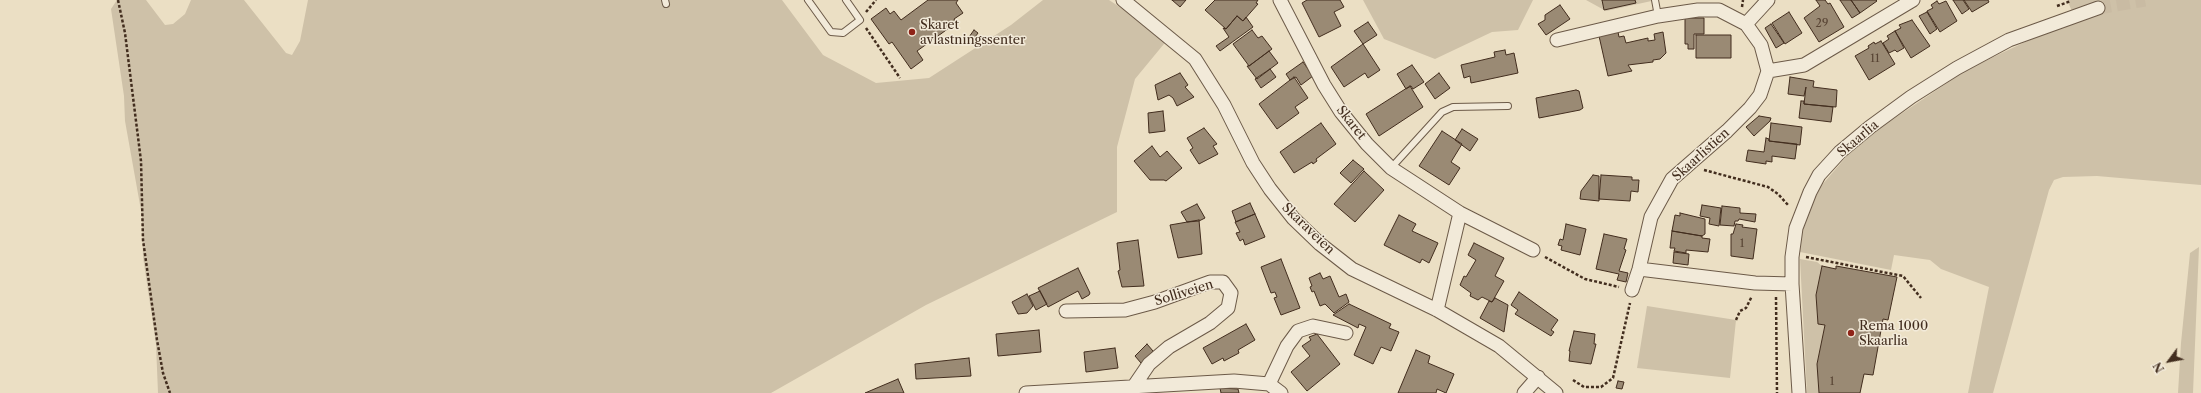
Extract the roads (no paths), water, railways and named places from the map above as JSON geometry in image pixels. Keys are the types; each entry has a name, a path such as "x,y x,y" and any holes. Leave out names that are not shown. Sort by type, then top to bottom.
{"street":[{"name":"Skaraveien","path":"1123,0 1195,59 1224,105 1253,163 1270,189 1293,218 1320,244 1352,269 1437,310 1499,346 1556,393"},
{"name":"Skaret","path":"1280,0 1324,85 1341,112 1391,168 1460,214 1533,250"},
{"path":"1746,24 1768,0"},
{"path":"1557,40 1658,16 1698,10 1719,10 1746,24 1761,45 1768,71 1804,65 1913,0"},
{"name":"Skaarlia","path":"1799,393 1792,284 1792,257 1796,228 1810,192 1819,175 1840,152 1911,97 1957,68 2009,40 2098,8"},
{"name":"Skaarlistien","path":"1632,290 1640,269 1651,216 1672,179 1750,108 1760,95 1768,71"},
{"path":"1437,310 1460,214"},
{"path":"1640,269 1755,283 1776,282 1792,284"},
{"name":"Solliveien","path":"1066,311 1125,310 1155,302 1210,282 1222,282 1231,293 1228,308 1210,323 1169,347 1149,364 1134,386"},
{"path":"1269,384 1287,346 1298,331 1313,326 1346,333"},
{"path":"1524,393 1538,377"},
{"path":"1026,393 1234,381 1269,384 1281,393"}],"lane":[{"path":"808,0 831,32 843,33 860,20 846,0"},
{"path":"1655,0 1658,16"},
{"path":"1391,168 1442,112 1453,107 1508,106"}],"tunnel":[{"path":"2098,8 2145,0"}],"place":[{"name":"Skaret avlastningssenter","path":"912,32"},
{"name":"Rema 1000 Skaarlia","path":"1851,333"}]}
